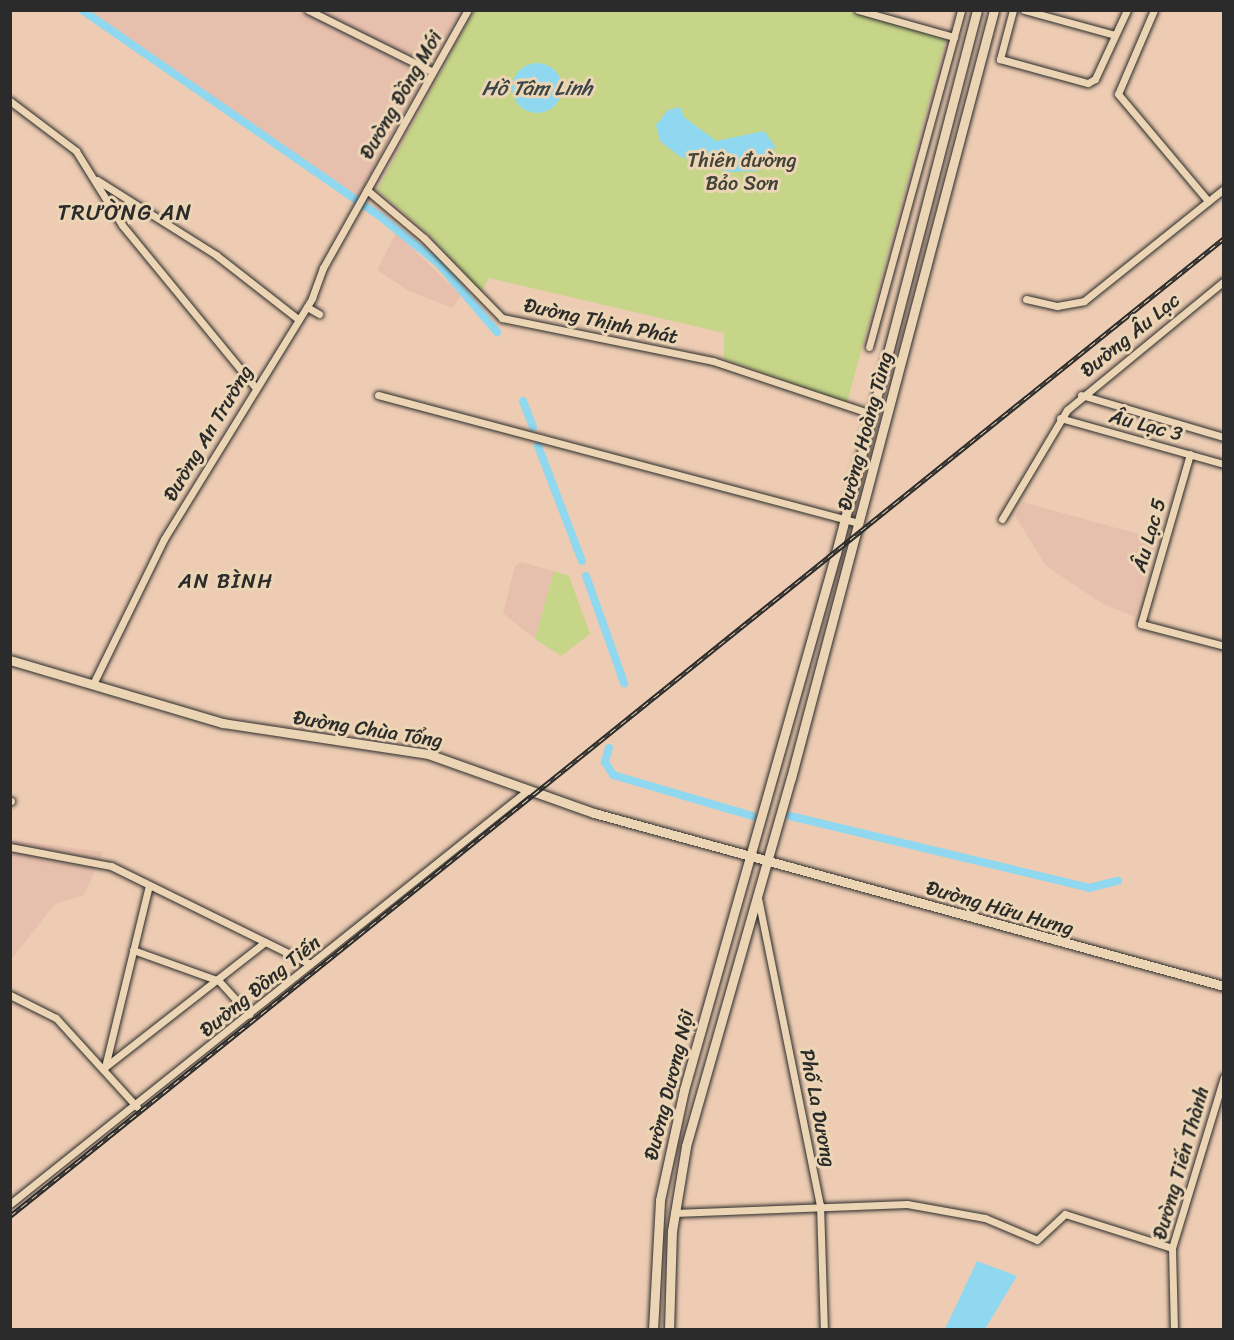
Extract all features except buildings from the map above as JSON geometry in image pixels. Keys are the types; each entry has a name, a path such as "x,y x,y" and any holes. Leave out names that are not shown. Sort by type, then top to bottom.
{"main road":[{"name":"Đường Hoàng Tùng","path":"750,855 844,519 977,10"},
{"name":"Đường Hoàng Tùng","path":"768,860 994,10"},
{"path":"923,212 940,216"},
{"path":"887,350 904,353"},
{"name":"Đường Chùa Tổng","path":"10,660 223,723 428,754 528,790 750,855"},
{"name":"Đường Hữu Hưng","path":"750,855 1224,986"},
{"name":"Đường Dương Nội","path":"653,1329 659,1214 684,1090 750,855"},
{"name":"Đường Dương Nội","path":"669,1329 674,1213 686,1146 768,860"},
{"path":"659,1214 674,1213"}],"street":[{"path":"308,10 431,71"},
{"name":"Đường Đồng Mới","path":"359,205 431,71 468,10"},
{"path":"858,10 954,37"},
{"path":"888,19 890,10"},
{"path":"869,347 915,190 961,10"},
{"path":"1013,10 1000,59 1088,83 1095,79 1127,10"},
{"path":"1024,10 1115,35"},
{"path":"1154,10 1118,94 1208,201"},
{"path":"10,101 76,152 123,225 255,387"},
{"path":"97,180 216,255 298,319"},
{"path":"1026,299 1057,306 1084,301 1224,189"},
{"path":"915,190 928,194"},
{"name":"Đường Thịnh Phát","path":"365,193 424,238 469,294 502,318 713,361 871,414"},
{"name":"Đường An Trường","path":"93,684 164,539 255,387 307,307 359,205"},
{"name":"Đường Âu Lạc","path":"1002,519 1060,418 1081,396 1224,281"},
{"path":"307,307 319,314"},
{"path":"378,395 858,523"},
{"name":"Âu Lạc 3","path":"1081,396 1224,436"},
{"name":"Âu Lạc 3","path":"1060,418 1224,464"},
{"name":"Âu Lạc 5","path":"1190,454 1142,624 1224,646"},
{"name":"Đường Đồng Tiến","path":"10,1204 137,1107 310,964 528,790"},
{"path":"10,847 101,863 310,964"},
{"path":"105,1067 149,885"},
{"name":"Phố La Dương","path":"757,896 820,1205 824,1329"},
{"path":"105,1067 219,981 265,942"},
{"path":"133,950 219,981 249,1014"},
{"path":"10,995 56,1018 105,1067 137,1107"},
{"name":"Đường Tiến Thành","path":"1174,1329 1172,1248 1224,1077"},
{"path":"674,1213 820,1205 933,1207 985,1218 1037,1240 1065,1214 1172,1248"}],"shaded area":[{"path":"89,11 460,11 357,198"},
{"path":"396,233 461,295 453,308 409,291 377,270"},
{"path":"1023,502 1156,539 1135,617 1103,604 1046,566 1015,516"},
{"path":"521,562 554,571 535,639 503,613 515,566"},
{"path":"11,840 103,852 84,895 55,904 11,960"}],"green space":[{"name":"Thiên đường Bảo Sơn","path":"474,11 848,11 946,38 847,403 724,359 724,333 489,278 481,292 431,236 377,190"},
{"path":"554,571 569,576 590,634 561,656 535,639"}],"water":[{"name":"Hồ Tâm Linh","path":"532,63 542,63 555,70 562,83 562,93 555,106 542,113 532,113 523,109 516,102 512,93 512,83 516,74 523,67"},
{"path":"680,107 684,117 716,141 764,131 775,146 772,161 756,171 729,172 679,156 660,141 656,125 668,110"},
{"path":"977,1261 1017,1276 985,1329 945,1329"}],"waterway":[{"path":"82,10 382,218 438,263 497,332"},
{"path":"523,401 533,427"},
{"path":"538,446 582,561"},
{"path":"586,576 624,683"},
{"path":"609,748 605,762 613,775 752,816"},
{"path":"790,816 1089,888 1118,881"}],"railway":[{"path":"10,1216 1224,238"}],"district":[{"name":"TRƯỜNG AN","path":"125,213"},
{"name":"AN BÌNH","path":"226,581"}]}
